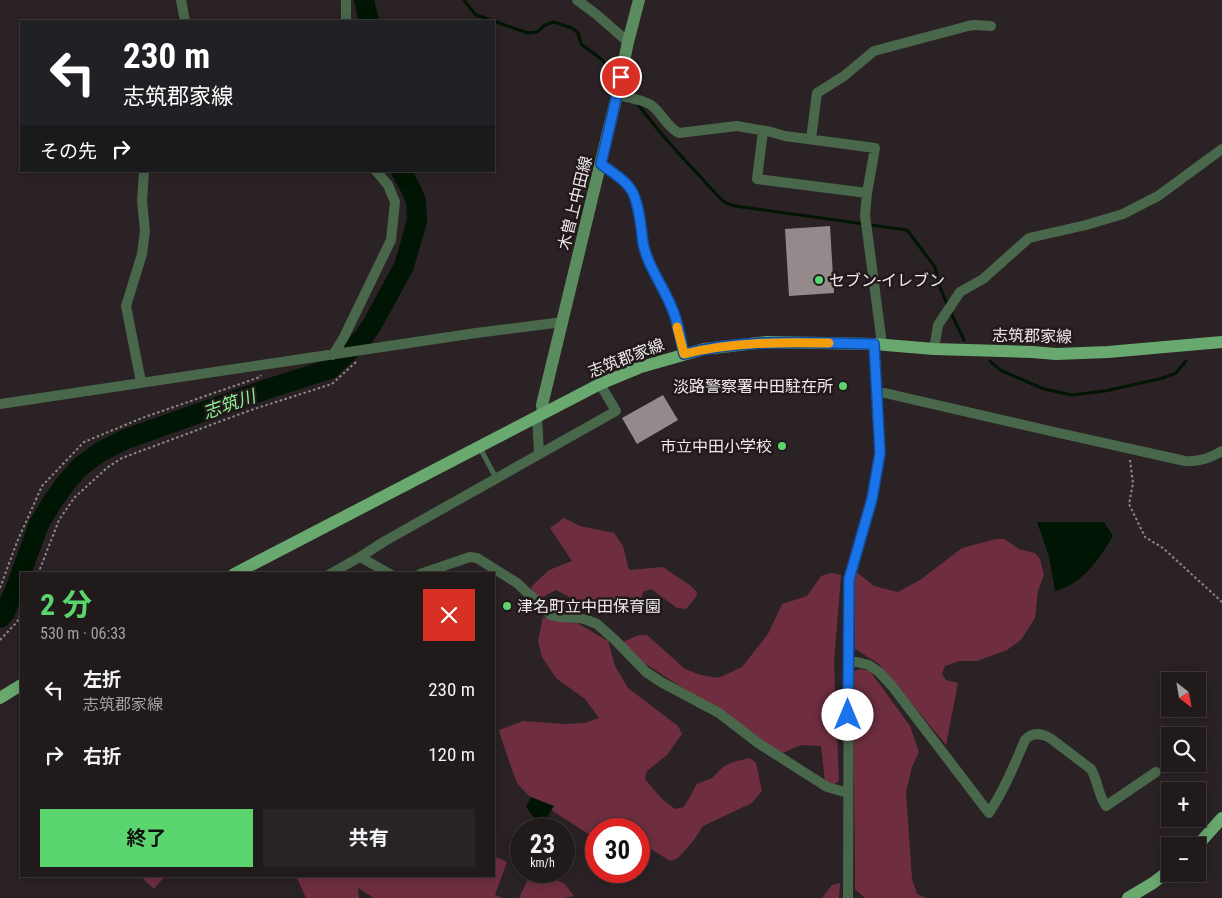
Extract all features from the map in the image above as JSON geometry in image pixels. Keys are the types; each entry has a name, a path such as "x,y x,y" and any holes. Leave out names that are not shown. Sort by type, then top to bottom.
{"main road":[{"name":"木曽上中田線","path":"540,415 639,0"},
{"name":"志筑郡家線","path":"238,572 600,384 641,367 704,349 766,342 878,344 934,349 1056,354 1108,352 1222,342"},
{"path":"0,698 20,686"},
{"path":"1205,837 1222,818"},
{"path":"1128,898 1161,877"}],"street":[{"path":"181,0 185,20"},
{"path":"346,0 346,20"},
{"path":"577,0 628,42"},
{"path":"811,139 817,93 844,76 874,51 968,26 990,26"},
{"path":"617,95 652,105 672,129 679,133 737,126 785,136 874,148 865,215 878,344 876,391 880,453 872,499 849,579 848,898"},
{"path":"763,132 757,178 867,193"},
{"path":"934,349 938,325 960,292 983,279 1029,238 1123,214 1158,196 1222,149"},
{"path":"601,164 631,188 649,262 672,307 684,354"},
{"path":"141,382 126,306 142,254 145,231 142,201 144,172"},
{"path":"334,354 391,240 395,202 388,185 377,172"},
{"path":"0,404 363,349 562,322"},
{"path":"334,572 616,411 600,384"},
{"path":"876,391 1185,461 1204,460 1222,451"},
{"path":"539,454 540,415"},
{"path":"360,557 386,572"},
{"path":"426,572 470,557 477,558 517,583 551,614 560,617 579,618 597,624 646,672 719,713 758,743 827,787 848,793"},
{"path":"849,660 869,665 879,672 892,686 990,813 1008,780 1025,740 1035,734 1043,734 1050,738 1091,769 1101,799 1106,806 1156,772"}],"lane":[{"path":"480,446 496,479"}],"path":[{"path":"39,572 59,520 74,498 108,467 122,458 250,410 332,384 356,363 363,349"},
{"path":"0,588 17,542 42,486 84,442 142,418 260,377 267,364"},
{"path":"1129,448 1134,483 1129,504 1145,537 1163,548 1222,602"},
{"path":"0,640 17,622 20,615"}],"shaded area":[{"path":"564,518 580,526 614,533 623,546 629,570 663,567 691,586 697,592 696,597 686,609 677,608 651,589 643,592 639,607 616,613 577,601 556,590 541,598 534,595 531,587 549,570 572,561 550,528"},
{"path":"1037,522 1104,522 1113,536 1096,562 1082,577 1065,588 1055,591 1049,556"},
{"path":"996,539 1004,539 1019,549 1035,553 1040,559 1044,575 1038,591 1035,618 1021,640 1007,650 977,661 960,661 945,666 942,674 946,680 958,683 946,745 879,664 855,649 854,570 874,586 898,592 920,580 962,548"},
{"path":"831,573 841,575 834,663 839,781 831,786 825,781 821,746 801,745 780,754 638,659 623,642 639,635 647,635 685,669 701,675 718,678 742,667 768,634 782,604 807,596 821,576"},
{"path":"543,617 577,623 608,641 615,666 628,688 678,726 682,734 667,755 647,771 645,779 662,799 675,809 684,807 697,784 712,778 724,766 750,758 756,763 762,791 752,803 703,826 694,840 678,858 670,861 650,848 650,818 585,818 585,832 575,825 575,818 564,818 528,795 517,783 499,730 523,721 565,724 584,723 599,718 585,699 556,678 542,657 538,641"},
{"path":"861,669 870,671 910,726 919,752 912,767 906,792 912,879 917,894 926,898 865,898 855,889 853,671"},
{"path":"531,797 554,806 548,818 534,818 526,807"},
{"path":"495,856 507,862 495,895 502,898 374,898 358,888 359,898 306,898 296,877 495,877"},
{"path":"146,877 164,877 154,889 143,879"},
{"path":"526,883 564,883 574,896 563,898 519,898"},
{"path":"840,883 839,898 822,898 832,885"}],"building":[{"path":"830,226 834,293 789,296 785,229"},
{"path":"663,395 678,420 637,444 622,418"}],"waterway":[{"name":"志筑川","path":"364,0 369,20"},
{"path":"367,13 374,0"},
{"path":"464,0 476,15 490,20"},
{"path":"495,22 528,33 537,32 545,25 554,22 572,28 578,33 581,44 600,58 614,72"},
{"path":"625,86 631,94"},
{"path":"637,103 678,152 726,203 735,206 907,230 935,267 941,290 948,306"},
{"name":"志筑川","path":"21,572 39,524 51,504 80,467 100,452 126,439 267,389 330,369 363,338 404,266 417,221 416,202 402,172"},
{"path":"950,311 964,340"},
{"path":"990,361 1000,370 1044,389 1072,395 1105,391 1163,378 1176,373 1186,361"},
{"name":"志筑川","path":"0,618 5,612 20,576"}],"slow traffic":[{"path":"677,327 684,354 704,349 766,342 829,343"}],"place":[{"name":"セブン-イレブン","path":"819,280"},
{"name":"淡路警察署中田駐在所","path":"843,386"},
{"name":"市立中田小学校","path":"782,446"},
{"name":"津名町立中田保育園","path":"507,606"}],"route":[{"path":"621,77 601,164 631,188 644,245 652,270 672,307 684,354 704,349 766,342 874,344 880,453 872,499 849,579 848,715"}]}
